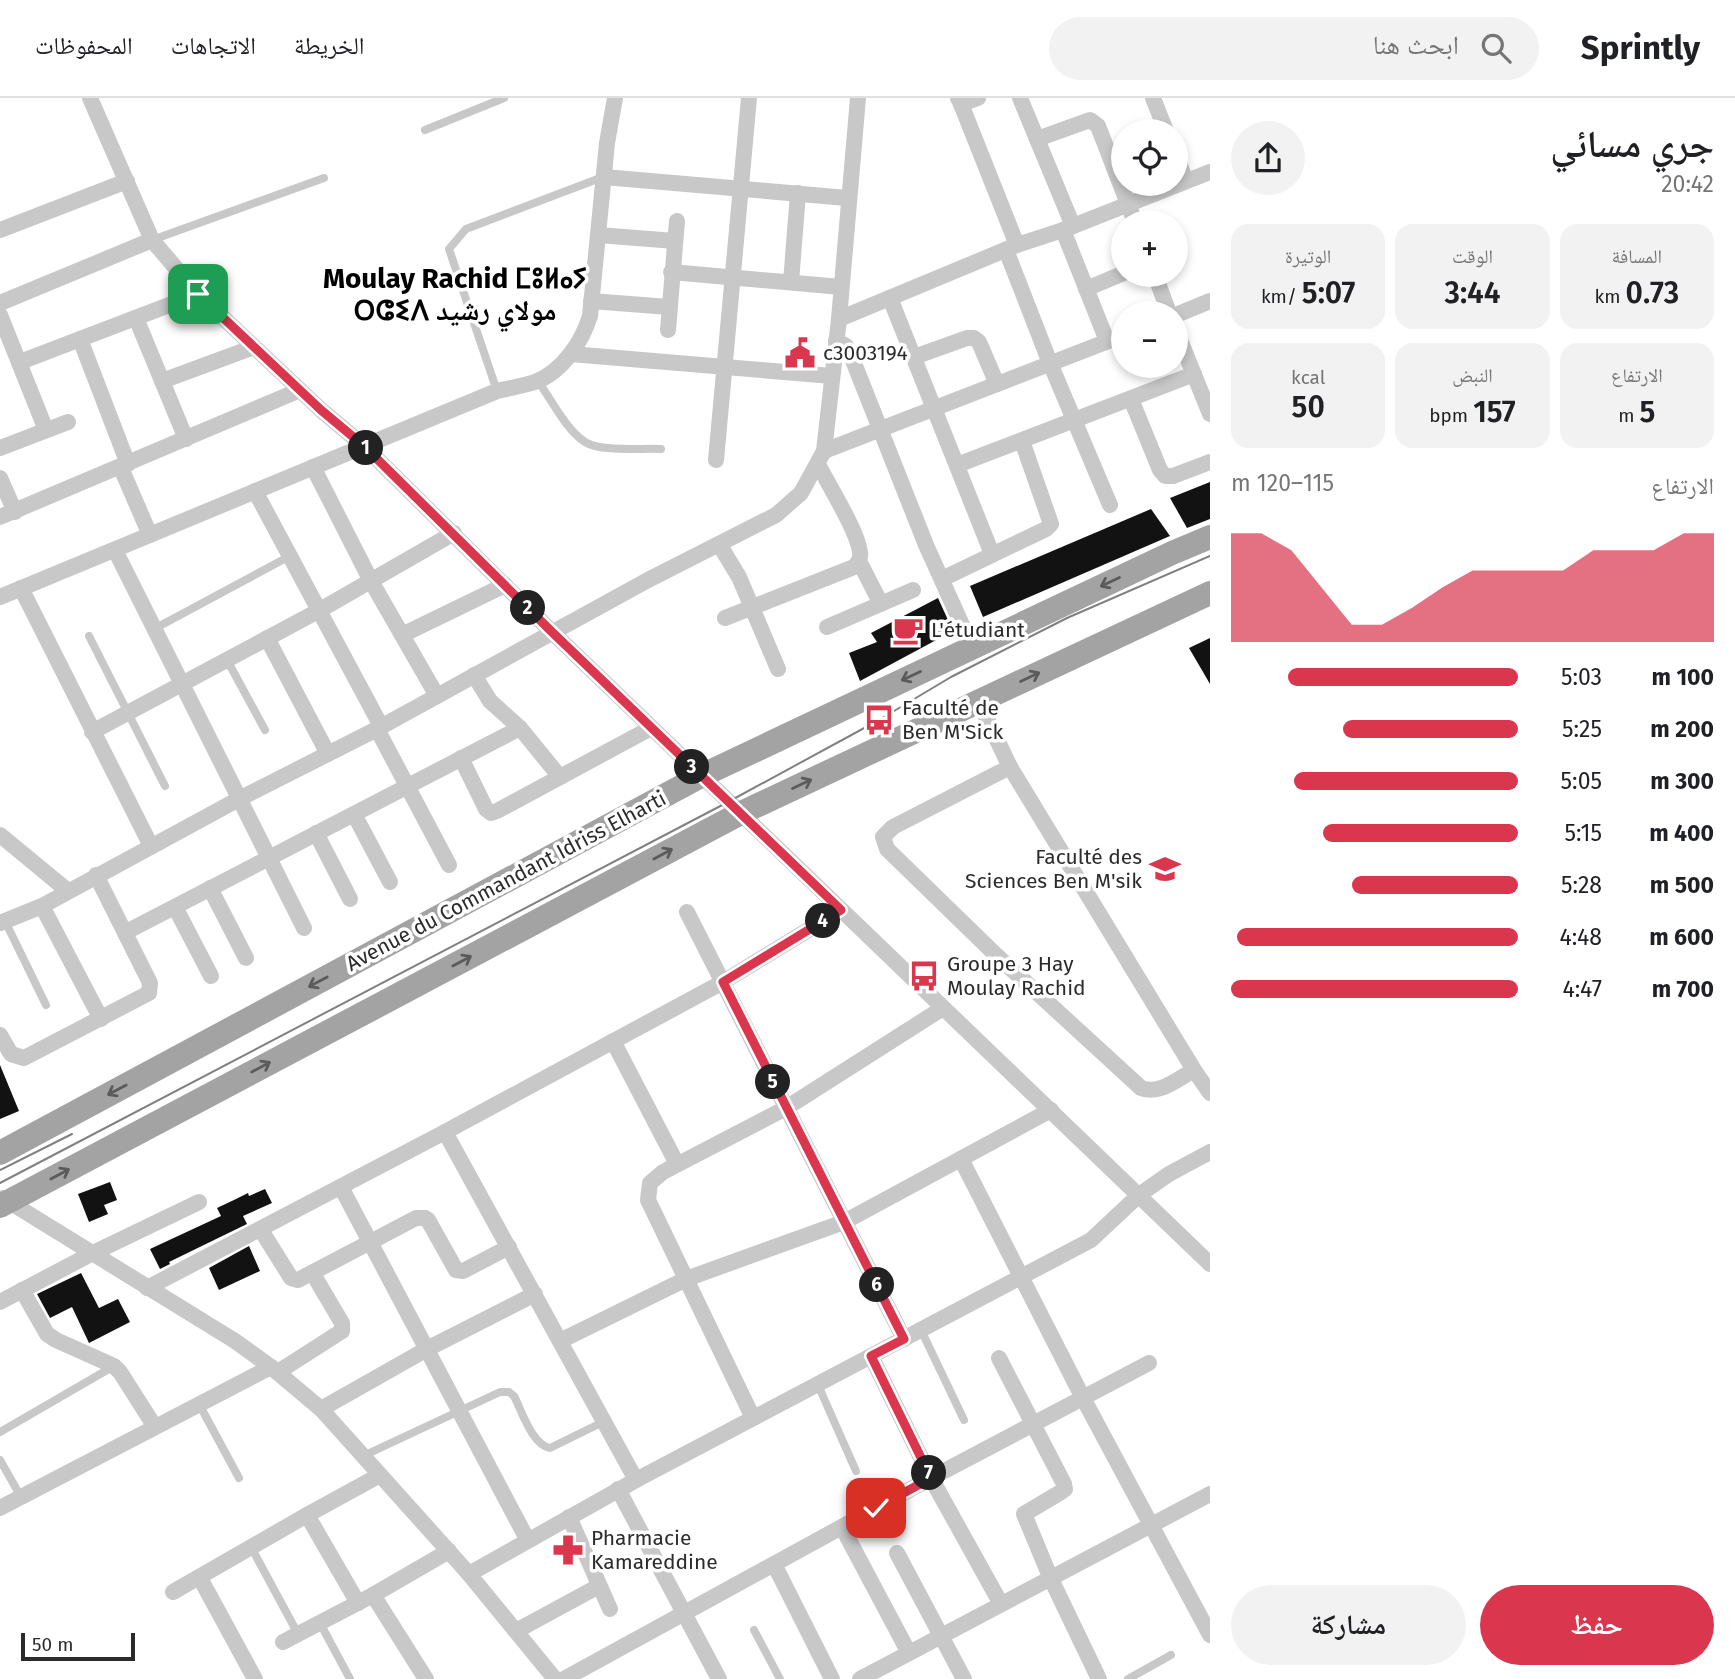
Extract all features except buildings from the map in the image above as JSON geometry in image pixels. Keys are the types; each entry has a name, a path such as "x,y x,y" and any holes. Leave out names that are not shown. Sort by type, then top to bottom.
{"main road":[{"name":"Avenue du Commandant Idriss Elharti","path":"0,1153 701,776 972,646 1210,537"},
{"path":"3,1201 741,813 1210,593"}],"street":[{"path":"0,597 498,391 538,381 571,354 584,334 592,301 609,132 615,98"},
{"path":"716,460 748,98"},
{"path":"2,922 42,905 776,515 802,493 821,458 839,319 847,198 858,98"},
{"path":"978,98 960,101 1050,363 1110,505"},
{"path":"1020,98 1038,139 1086,289 1107,341"},
{"path":"1153,98 1161,119"},
{"path":"89,99 152,240 198,294 364,446 552,632 1210,1264"},
{"path":"1038,139 1090,120 1094,122 1098,126 1131,210"},
{"path":"1188,180 1210,172"},
{"path":"604,177 847,198"},
{"path":"0,230 127,181"},
{"path":"791,282 798,193"},
{"path":"839,319 1011,247 1149,196"},
{"path":"668,330 677,221"},
{"path":"598,235 675,240"},
{"path":"0,303 152,240"},
{"path":"671,272 841,287"},
{"path":"1086,289 1111,278"},
{"path":"20,362 198,294"},
{"path":"890,298 992,554"},
{"path":"592,301 669,307"},
{"path":"1188,310 1210,301"},
{"path":"0,315 46,430"},
{"path":"136,318 186,439"},
{"path":"914,357 967,338 974,338 979,342 997,384"},
{"path":"80,340 150,535"},
{"path":"821,458 880,430 1111,340"},
{"path":"836,341 846,346 850,352 880,430 972,646"},
{"path":"162,382 254,347"},
{"path":"571,354 832,376"},
{"path":"1188,359 1210,414"},
{"path":"957,466 1194,374"},
{"path":"0,478 7,515 300,390"},
{"path":"1131,399 1160,470 1165,476 1173,476 1210,462"},
{"path":"0,448 68,422"},
{"path":"942,579 1046,529 1051,524 1022,441"},
{"path":"725,618 854,566 859,561 861,554 856,538 821,458"},
{"path":"313,467 371,581 437,696"},
{"path":"256,491 320,610 449,864"},
{"path":"92,732 320,610 454,533"},
{"path":"719,544 739,577 778,669"},
{"path":"115,550 304,928"},
{"path":"859,561 881,604"},
{"path":"402,635 505,585"},
{"path":"21,589 151,846"},
{"path":"827,627 914,590"},
{"path":"267,638 328,754"},
{"path":"474,676 490,701 520,727 560,777"},
{"path":"979,702 1010,767 1210,1093"},
{"path":"126,932 520,727"},
{"path":"461,758 486,809 491,813 652,728"},
{"path":"1010,767 894,827 883,836 887,849 996,956 1141,1088 1158,1090 1194,1070"},
{"path":"354,814 390,882"},
{"path":"316,833 350,898"},
{"path":"0,835 8,853 68,891"},
{"path":"0,1035 10,1054 23,1058 149,993 150,983 96,875"},
{"path":"210,888 246,958"},
{"path":"42,905 101,1019"},
{"path":"175,907 211,976"},
{"path":"147,1288 261,1230 723,982 841,910"},
{"path":"687,912 904,1339"},
{"path":"753,1418 648,1200 650,1182 677,1164 786,1108 943,1008"},
{"path":"613,1041 677,1164"},
{"path":"560,1341 686,1279 844,1222 1051,1110"},
{"path":"445,1132 636,1480"},
{"path":"469,1574 618,1489 1091,1240 1139,1195 1169,1174 1210,1152"},
{"path":"961,1159 1083,1398 1210,1635"},
{"path":"341,1187 527,1539"},
{"path":"3,1201 235,1342 274,1369 321,1409 469,1574 555,1679"},
{"path":"0,1302 199,1202"},
{"path":"261,1230 291,1278 298,1280 422,1217 428,1220 456,1270 463,1271 509,1247"},
{"path":"0,1508 199,1404 274,1369 342,1331 342,1324 313,1274"},
{"path":"22,1290 47,1334 114,1366 155,1427"},
{"path":"321,1409 427,1349 535,1294"},
{"path":"871,1356 931,1478 1000,1604"},
{"path":"999,1358 1065,1489 1024,1514 1051,1579 1099,1679"},
{"path":"564,1679 931,1478 1149,1363"},
{"path":"173,1592 380,1475"},
{"path":"618,1489 719,1679"},
{"path":"860,1679 1210,1494"},
{"path":"307,1515 358,1603"},
{"path":"569,1517 610,1609"},
{"path":"842,1527 909,1654"},
{"path":"290,1638 373,1595 449,1551"},
{"path":"897,1553 964,1679"},
{"path":"774,1564 832,1679"},
{"path":"200,1578 255,1679"},
{"path":"516,1631 599,1587"},
{"path":"373,1595 421,1677"}],"lane":[{"path":"425,130 504,98"},
{"path":"498,391 449,248 466,229 604,177"},
{"path":"152,240 324,178"},
{"path":"538,381 575,433 585,442 599,447 661,449"},
{"path":"154,629 291,556"},
{"path":"89,636 165,786"},
{"path":"227,660 265,730"},
{"path":"2,922 46,1005"},
{"path":"921,1330 964,1420"},
{"path":"0,1432 114,1366"},
{"path":"818,1385 856,1471"},
{"path":"363,1456 500,1392 509,1392 514,1396 537,1441 543,1447 550,1448 603,1422"},
{"path":"199,1404 239,1478"},
{"path":"0,1460 21,1497"},
{"path":"251,1547 290,1638"},
{"path":"320,1623 350,1679"},
{"path":"754,1630 780,1679"},
{"path":"1128,1679 1171,1655"}],"tram line":[{"path":"0,1183 728,802 879,720 951,677 1067,618 1210,556"},
{"path":"0,1170 72,1134"}],"place":[{"name":"c3003194","path":"800,353"},
{"name":"L'étudiant","path":"908,630"},
{"name":"Faculté de Ben M'Sick","path":"879,720"},
{"name":"Faculté des Sciences Ben M'sik","path":"1165,869"},
{"name":"Groupe 3 Hay Moulay Rachid","path":"924,976"},
{"name":"Pharmacie Kamareddine","path":"568,1550"}],"district":[{"name":"Moulay Rachid ⵎⵓⵍⴰⵢ ⵔⵛⵉⴷ مولاي رشيد","path":"455,294"}],"route":[{"path":"198,294 321,410 364,446 552,632 841,910 723,982 904,1339 871,1356 931,1478 876,1508"}]}
